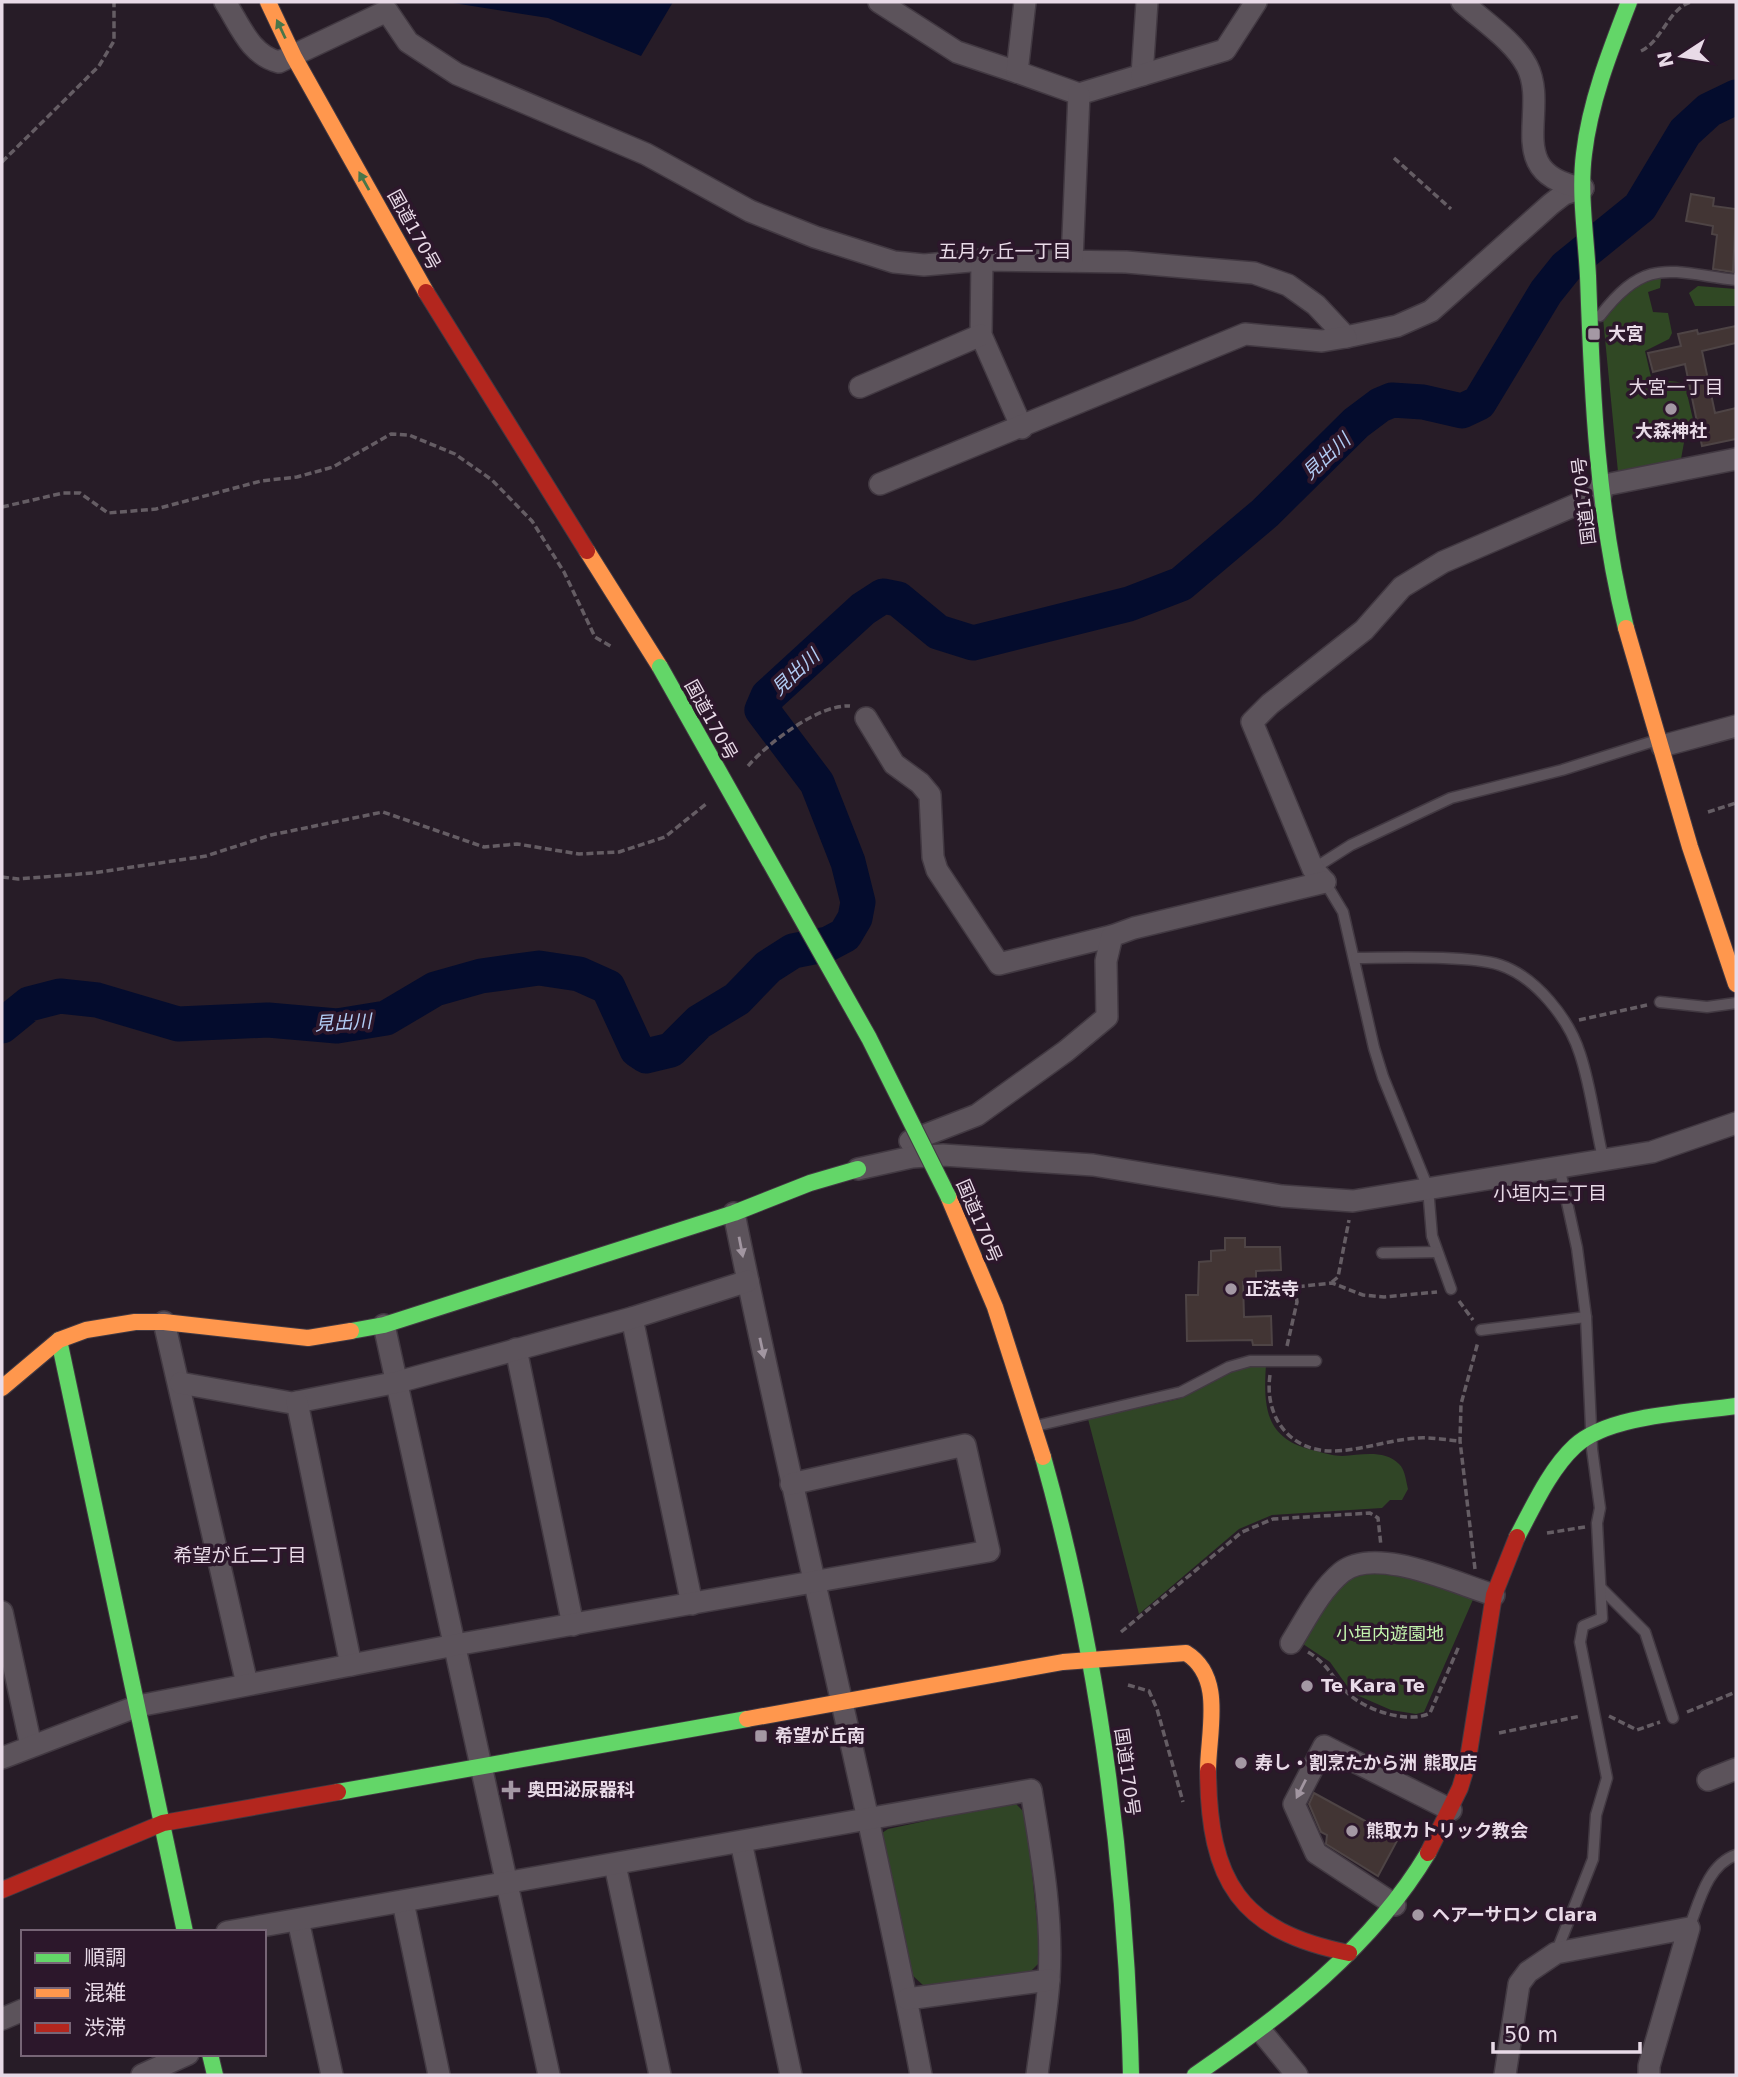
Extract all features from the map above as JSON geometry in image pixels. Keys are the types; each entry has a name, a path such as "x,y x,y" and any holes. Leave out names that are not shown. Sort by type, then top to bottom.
{"main road":[{"name":"国道170号","path":"268,2 302,48 434,306 660,667 869,1038 948,1196 1000,1321 1033,1426 1092,1661 1126,1922 1131,2075"},
{"name":"国道170号","path":"1629,2 1587,130 1583,196 1600,490 1624,618 1690,847 1736,984"},
{"path":"2,1388 59,1340 86,1329 135,1322 164,1322 308,1338 384,1325 734,1213 810,1183 858,1169"},
{"path":"59,1340 185,1930"},
{"path":"1195,2075 1261,2031 1349,1953 1395,1905 1429,1855 1451,1810 1474,1740 1487,1593 1556,1468 1575,1445 1592,1434 1612,1427 1736,1406"},
{"path":"2,1890 163,1823 1063,1662 1186,1653 1202,1666 1209,1688 1209,1813 1220,1866 1231,1891 1267,1925 1292,1938 1349,1953"},
{"path":"210,2056 215,2075"}],"street":[{"path":"225,2 253,50 265,58 279,62 385,6 408,42 457,74 646,154 750,211 815,237 894,262 924,265 982,260 1072,261 1189,266 1254,273 1288,285 1316,305 1346,337"},
{"path":"879,2 957,52 1079,94 1226,50 1256,2"},
{"path":"1017,72 1025,2"},
{"path":"1142,75 1147,2"},
{"path":"1462,2 1520,54 1529,69 1533,89 1531,131 1534,150 1546,173 1559,184 1583,196"},
{"path":"1072,261 1079,94"},
{"path":"880,484 1022,428 1245,334 1322,341 1397,326 1431,311 1564,194 1583,196"},
{"path":"982,260 981,335 1022,428"},
{"path":"860,387 981,335"},
{"path":"866,718 894,764 920,783 930,795 933,857 937,870 999,964 1015,963 1319,875 1252,722 1270,704 1364,630 1402,587 1443,562 1600,490 1736,459"},
{"path":"1661,742 1736,726"},
{"path":"885,1163 890,1153 903,1143 977,1115 1066,1051 1107,1017 1107,961 1112,936"},
{"path":"858,1169 943,1155 1093,1165 1282,1196 1353,1201 1652,1152 1736,1123"},
{"path":"734,1213 791,1484 817,1582 921,2075"},
{"path":"180,1383 297,1402 398,1382 632,1318 747,1281"},
{"path":"632,1318 692,1604"},
{"path":"164,1322 247,1684"},
{"path":"384,1325 549,2075"},
{"path":"516,1349 573,1625"},
{"path":"297,1402 351,1665"},
{"path":"2,1758 138,1706 456,1645 989,1551 965,1445 791,1484"},
{"path":"1291,1643 1323,1593 1344,1570 1383,1562 1487,1593"},
{"path":"2,1612 31,1746"},
{"path":"1395,1905 1317,1853 1303,1829 1294,1804 1324,1746 1451,1810"},
{"path":"1708,1780 1736,1769"},
{"path":"239,1930 1031,1790 1045,1880 1049,1980 1037,2075"},
{"path":"741,1842 790,2075"},
{"path":"615,1865 660,2075"},
{"path":"402,1902 439,2075"},
{"path":"298,1920 332,2075"},
{"path":"1505,2075 1519,1984 1528,1972 1556,1953 1689,1928 1649,2066 1649,2075"},
{"path":"907,1999 1049,1980"},
{"path":"2,2019 21,2011"},
{"path":"1261,2031 1297,2075"},
{"path":"142,2075 184,2056"}],"lane":[{"path":"1589,334 1616,296 1641,275 1663,271 1736,280"},
{"path":"1451,1289 1432,1236 1428,1188 1383,1077 1343,912 1319,875 1351,845 1451,798 1661,742"},
{"path":"1356,958 1394,957 1498,964 1524,978 1567,1023 1580,1054 1603,1158"},
{"path":"1660,1002 1707,1007 1736,1003"},
{"path":"1556,1953 1593,1859 1596,1815 1607,1778 1580,1642 1583,1626 1602,1618 1597,1528 1600,1508 1592,1434 1586,1317 1577,1248 1559,1166"},
{"path":"1382,1253 1436,1252"},
{"path":"1481,1330 1586,1317"},
{"path":"1033,1426 1181,1392 1229,1367 1250,1362 1316,1361"},
{"path":"1601,1588 1645,1632 1673,1718"},
{"path":"1689,1928 1713,1873 1728,1858 1736,1855"}],"path":[{"path":"2,162 99,66 114,41 114,2"},
{"path":"1611,53 1638,52 1650,47 1675,14 1691,2"},
{"path":"1394,158 1451,209"},
{"path":"2,507 63,493 80,493 108,513 156,509 261,481 297,477 333,467 391,434 409,435 454,454 492,480 532,522 564,572 595,637 614,648"},
{"path":"742,774 790,730 831,708 847,705 860,707 866,718"},
{"path":"735,763 747,768"},
{"path":"2,877 18,879 93,873 206,856 271,835 383,811 484,847 517,844 579,854 619,852 665,837 716,796"},
{"path":"1567,1023 1660,1002"},
{"path":"1332,1283 1338,1276 1353,1201"},
{"path":"1460,1441 1418,1438 1328,1451 1303,1445 1284,1432 1274,1420 1269,1400 1277,1362 1297,1302 1295,1287 1332,1283 1363,1295 1384,1297 1451,1289 1481,1330 1461,1404 1460,1441 1466,1513 1487,1593"},
{"path":"1118,1634 1242,1532 1273,1519 1370,1513 1378,1518 1383,1562"},
{"path":"1516,1539 1587,1526 1597,1528"},
{"path":"1291,1643 1327,1665 1352,1697 1391,1714 1419,1719 1430,1713 1464,1636"},
{"path":"1128,1685 1149,1691 1157,1709 1184,1808"}],"green space":[{"path":"1661,278 1660,288 1648,292 1653,312 1668,313 1672,333 1669,339 1645,351 1651,377 1685,385 1695,428 1685,437 1681,459 1618,472 1603,318 1635,286"},
{"path":"1698,286 1736,289 1736,306 1695,306 1689,293"},
{"path":"1266,1365 1267,1409 1277,1431 1299,1446 1332,1455 1372,1454 1393,1459 1401,1466 1408,1489 1402,1500 1390,1500 1382,1508 1272,1515 1239,1529 1139,1614 1088,1419 1179,1399 1232,1371"},
{"name":"小垣内遊園地","path":"1380,1567 1475,1595 1424,1712 1416,1714 1391,1710 1352,1693 1330,1662 1297,1640 1346,1578"},
{"path":"1014,1802 1026,1814 1041,1961 1030,1972 924,1986 911,1974 882,1833 888,1829"}],"water":[{"path":"447,2 673,2 641,56 548,18"}],"building":[{"path":"1691,194 1714,198 1713,206 1736,209 1733,272 1713,269 1717,235 1712,234 1713,226 1686,221"},
{"path":"1736,326 1736,343 1702,351 1715,413 1736,408 1736,439 1702,446 1685,364 1653,372 1648,353 1681,346 1678,334 1697,330 1698,334"},
{"path":"1225,1238 1245,1238 1245,1247 1280,1247 1281,1270 1256,1271 1256,1282 1243,1282 1244,1317 1271,1316 1272,1345 1253,1345 1252,1340 1187,1341 1186,1295 1198,1295 1199,1262 1211,1261 1211,1251 1225,1250"},
{"name":"熊取カトリック教会","path":"1314,1793 1398,1839 1378,1876 1326,1844 1327,1835 1321,1832 1309,1804"}],"waterway":[{"name":"見出川","path":"2,1026 29,1004 60,996 97,1000 178,1024 268,1020 337,1026 386,1018 435,989 481,976 539,968 579,974 608,987 637,1050 646,1056 671,1050 699,1022 737,999 768,967 793,951 828,944 845,935 855,918 858,902 848,862 817,783 762,710 768,696 863,609 883,596 898,599 938,632 973,643 1129,604 1181,584 1265,513 1356,423 1380,405 1392,400 1423,402 1462,411 1479,403 1546,292 1566,267 1640,207 1685,132 1709,110 1736,97"}],"traffic: fast":[{"path":"1626,628 1602,497 1582,184 1591,115 1629,2"},
{"path":"660,667 869,1038 948,1196"},
{"path":"351,1331 384,1325 734,1213 810,1183 858,1169"},
{"path":"59,1340 185,1930"},
{"path":"1517,1537 1558,1466 1575,1446 1590,1435 1629,1421 1736,1406"},
{"path":"1043,1457 1080,1610 1106,1763 1123,1918 1131,2075"},
{"path":"338,1792 747,1719"},
{"path":"1195,2075 1261,2028 1324,1977 1380,1919 1428,1853"},
{"path":"210,2056 215,2075"}],"traffic: slow":[{"path":"268,2 294,57 426,292"},
{"path":"587,551 660,667"},
{"path":"1626,628 1690,847 1736,984"},
{"path":"948,1196 995,1307 1043,1457"},
{"path":"2,1388 59,1340 86,1330 135,1322 164,1322 308,1338 351,1331"},
{"path":"747,1719 1063,1662 1186,1653 1198,1663 1206,1676 1210,1691 1212,1706 1208,1771"}],"traffic: jam":[{"path":"426,292 587,551"},
{"path":"1428,1853 1460,1788 1467,1765 1494,1595 1517,1537"},
{"path":"1208,1771 1215,1843 1224,1871 1238,1895 1256,1915 1281,1931 1311,1943 1349,1953"},
{"path":"2,1890 163,1823 338,1792"}],"place":[{"name":"大宮","path":"1594,334"},
{"name":"大森神社","path":"1671,409"},
{"name":"正法寺","path":"1231,1289"},
{"name":"Te Kara Te","path":"1307,1686"},
{"name":"希望が丘南","path":"761,1736"},
{"name":"寿し・割烹たから洲 熊取店","path":"1241,1763"},
{"name":"奥田泌尿器科","path":"511,1790"},
{"name":"熊取カトリック教会","path":"1352,1831"},
{"name":"ヘアーサロン Clara","path":"1418,1915"}],"district":[{"name":"五月ヶ丘一丁目","path":"1005,251"},
{"name":"大宮一丁目","path":"1676,387"},
{"name":"小垣内三丁目","path":"1550,1193"},
{"name":"希望が丘二丁目","path":"240,1555"}]}
